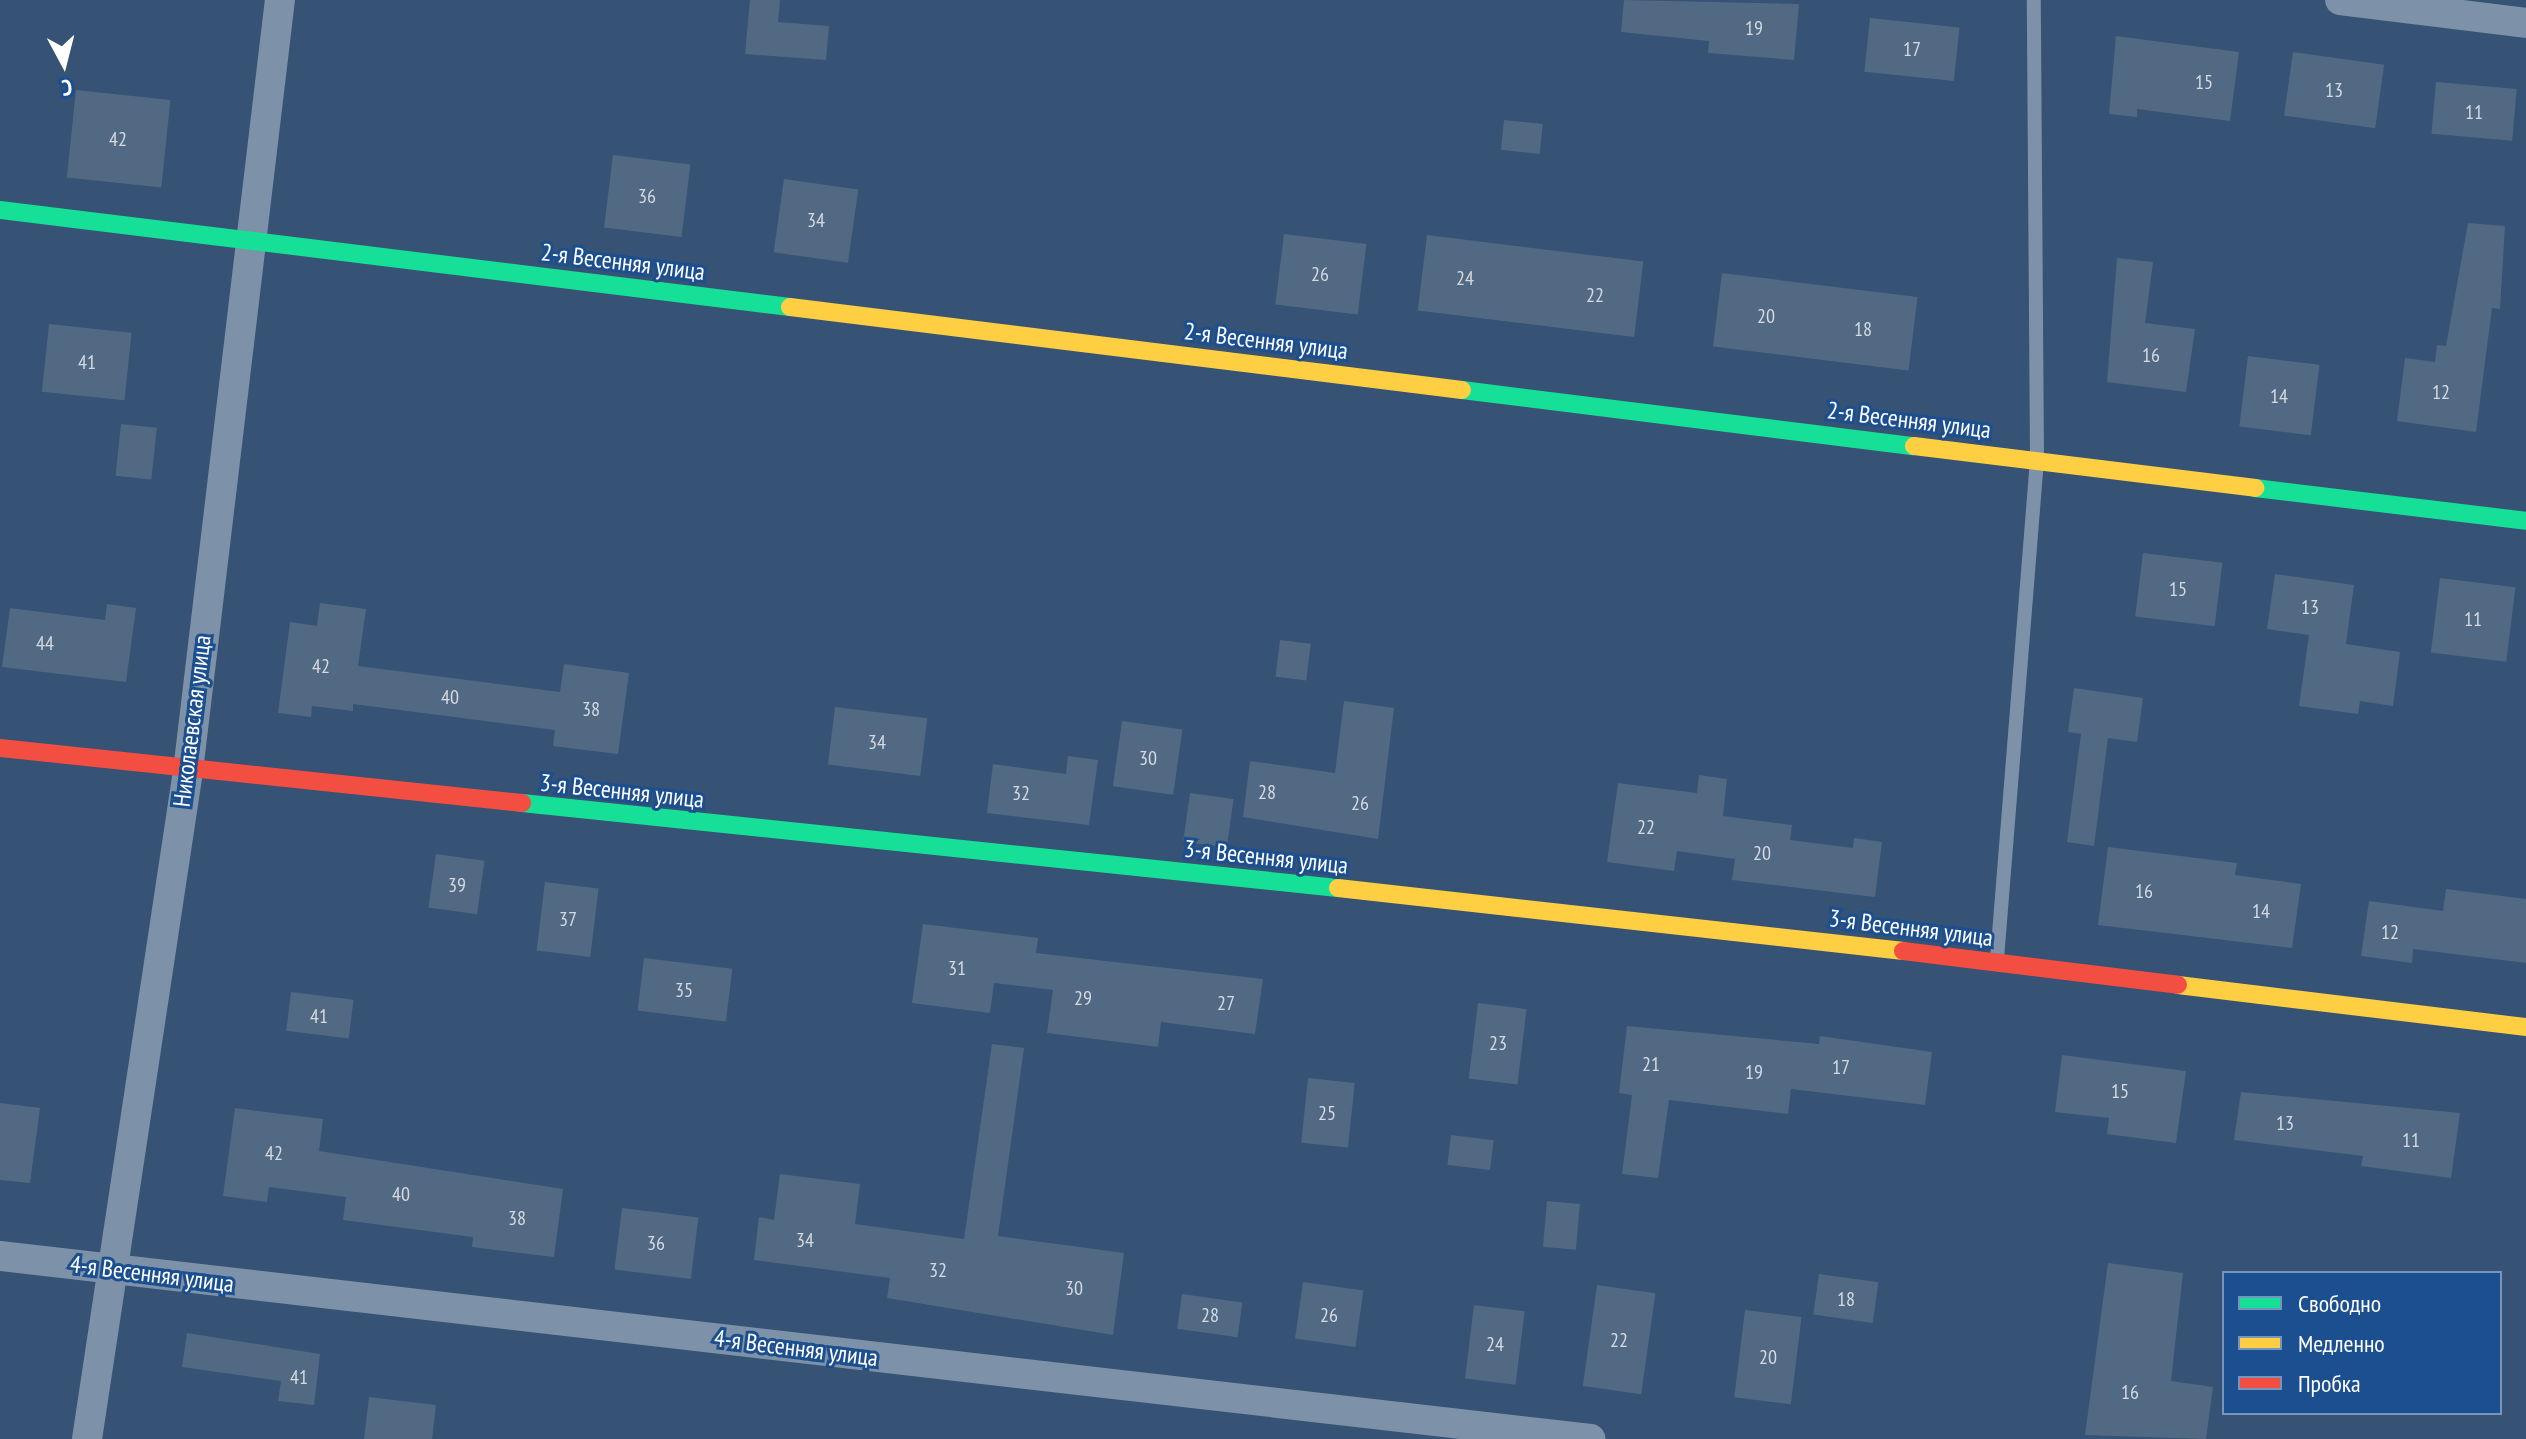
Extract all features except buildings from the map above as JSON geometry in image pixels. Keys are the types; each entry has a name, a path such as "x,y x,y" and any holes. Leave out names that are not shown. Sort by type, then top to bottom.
{"street":[{"name":"Николаевская улица","path":"87,1439 188,771 248,240 280,0"},
{"path":"2340,0 2526,23"},
{"name":"2-я Весенняя улица","path":"0,210 2526,521"},
{"name":"3-я Весенняя улица","path":"0,748 188,771 1997,963 2526,1027"},
{"name":"4-я Весенняя улица","path":"0,1256 1591,1439"}],"lane":[{"path":"1997,963 2037,460 2034,0"}],"traffic: fast":[{"path":"0,210 790,307"},
{"path":"1462,390 1914,446"},
{"path":"2255,488 2526,521"},
{"path":"522,803 1338,888"}],"traffic: slow":[{"path":"790,307 1462,390"},
{"path":"1914,446 2255,488"},
{"path":"1338,888 1903,951"},
{"path":"2178,985 2526,1027"}],"traffic: jam":[{"path":"0,748 522,803"},
{"path":"1903,951 2178,985"}]}
